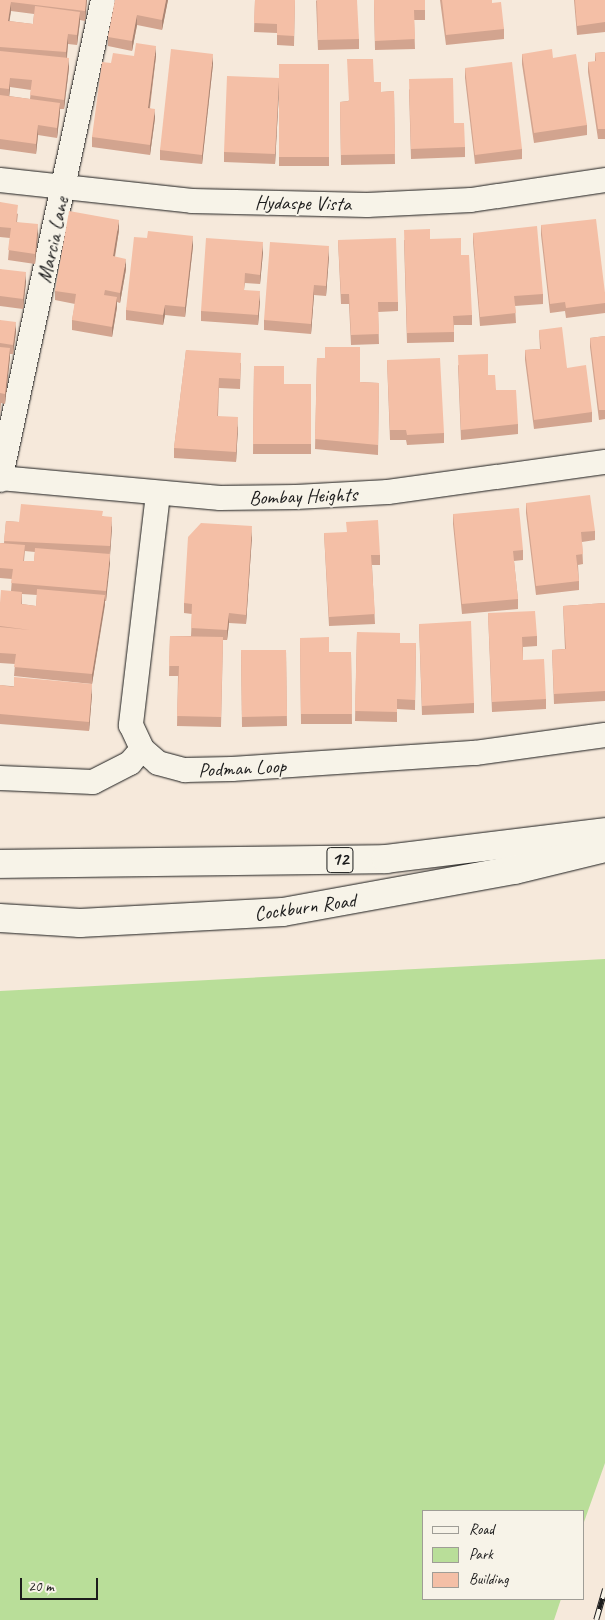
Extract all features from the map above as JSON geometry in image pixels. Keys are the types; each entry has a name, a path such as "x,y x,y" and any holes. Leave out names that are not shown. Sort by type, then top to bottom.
{"main road":[{"name":"Cockburn Road","path":"0,864 386,859 605,832"},
{"name":"Cockburn Road","path":"0,918 99,923 283,912 515,870 605,848"}],"street":[{"name":"Marcia Lane","path":"0,479 103,0"},
{"name":"Hydaspe Vista","path":"0,180 192,201 367,205 471,200 605,180"},
{"name":"Bombay Heights","path":"0,479 220,498 388,492 605,462"},
{"name":"Podman Loop","path":"158,494 131,725 142,749 158,763 185,770 232,769 475,753 605,735"},
{"path":"0,778 93,782 130,762 142,749"}],"green space":[{"path":"605,959 605,1463 585,1519 585,1510 422,1510 422,1600 561,1600 554,1620 0,1620 0,991"}],"building":[{"path":"0,0 86,0 85,11 11,2 8,21 33,24 35,6 80,12 77,35 68,34 66,52 0,47"},
{"path":"115,0 166,0 162,20 137,15 132,41 108,37"},
{"path":"255,0 295,0 294,36 277,35 277,24 254,23"},
{"path":"317,0 357,0 359,39 318,40"},
{"path":"374,0 425,0 425,10 414,10 415,39 375,41"},
{"path":"442,0 492,0 492,3 501,2 504,29 446,35"},
{"path":"575,0 605,0 605,22 577,26"},
{"path":"136,43 156,46 148,108 155,109 150,145 92,137 102,62 111,63 113,53 134,56"},
{"path":"171,49 213,54 202,155 160,150"},
{"path":"552,49 553,58 576,54 587,125 534,133 522,54"},
{"path":"0,51 69,58 64,100 30,95 32,80 10,78 9,89 0,88"},
{"path":"605,52 605,129 598,129 588,62 596,61 595,53"},
{"path":"347,59 373,59 374,82 381,82 381,92 394,91 395,154 341,155 340,102 349,101"},
{"path":"512,62 522,149 475,155 465,68"},
{"path":"279,64 329,64 329,157 279,157 279,81 275,154 224,152 227,76 279,78"},
{"path":"453,78 454,123 464,123 465,147 411,149 409,79"},
{"path":"0,95 60,103 57,128 38,125 36,144 0,139"},
{"path":"0,202 18,205 16,222 38,224 35,254 8,250 11,228 0,227"},
{"path":"69,211 119,220 113,256 126,259 120,293 105,290 104,295 117,297 112,327 72,320 76,294 55,291"},
{"path":"596,219 605,303 566,308 565,302 550,304 541,225"},
{"path":"537,226 543,294 514,296 516,313 480,317 473,233"},
{"path":"430,229 430,239 461,238 461,255 469,255 472,315 453,316 454,332 407,333 404,230"},
{"path":"148,231 193,236 185,307 165,305 163,315 126,310 134,237 147,238"},
{"path":"206,238 263,242 260,275 245,273 244,290 260,291 258,315 201,311"},
{"path":"396,238 398,302 378,302 379,334 351,335 349,294 341,294 338,240"},
{"path":"270,242 329,246 326,286 314,285 311,324 264,320"},
{"path":"0,269 26,272 23,299 0,296"},
{"path":"0,320 16,322 13,345 0,343"},
{"path":"562,327 567,368 586,365 592,412 534,420 525,350 541,349 539,330"},
{"path":"605,336 605,410 599,410 590,338"},
{"path":"0,347 10,348 5,394 0,393"},
{"path":"325,347 360,347 360,382 379,383 378,445 315,439 317,358 325,358"},
{"path":"186,350 241,353 240,379 219,378 217,416 238,417 236,452 174,448"},
{"path":"488,354 488,375 495,375 496,390 516,390 518,424 461,430 458,355"},
{"path":"440,358 444,433 407,435 406,430 390,430 387,360"},
{"path":"254,366 284,366 284,384 311,384 311,444 253,444"},
{"path":"590,495 595,531 581,532 583,554 576,555 579,581 536,586 526,503"},
{"path":"21,504 103,511 102,516 112,517 110,546 4,541 6,521 19,522"},
{"path":"519,508 523,550 513,551 518,599 462,604 453,514"},
{"path":"378,520 380,555 371,555 375,614 329,617 324,533 347,532 346,522"},
{"path":"201,523 252,526 246,615 229,613 227,630 191,628 192,604 184,603 188,537"},
{"path":"0,543 25,545 23,561 34,561 35,548 110,554 106,591 11,583 13,569 0,568"},
{"path":"37,589 105,595 92,674 14,667 16,654 0,653 0,627 30,630 0,626 1,590 22,592 21,604 36,606"},
{"path":"605,603 605,691 554,694 552,650 566,649 563,606"},
{"path":"535,611 537,636 522,637 523,660 544,659 546,699 492,702 488,613"},
{"path":"471,621 474,703 422,706 419,624"},
{"path":"357,632 400,633 400,643 416,643 415,700 397,699 397,712 355,711"},
{"path":"170,636 223,637 221,717 177,716 179,666 169,666"},
{"path":"329,637 329,652 351,652 352,714 301,714 300,638"},
{"path":"241,650 286,650 287,716 242,717"},
{"path":"14,677 92,684 89,722 0,714 0,685 14,687"}],"railway":[{"path":"596,1620 605,1589"}]}
